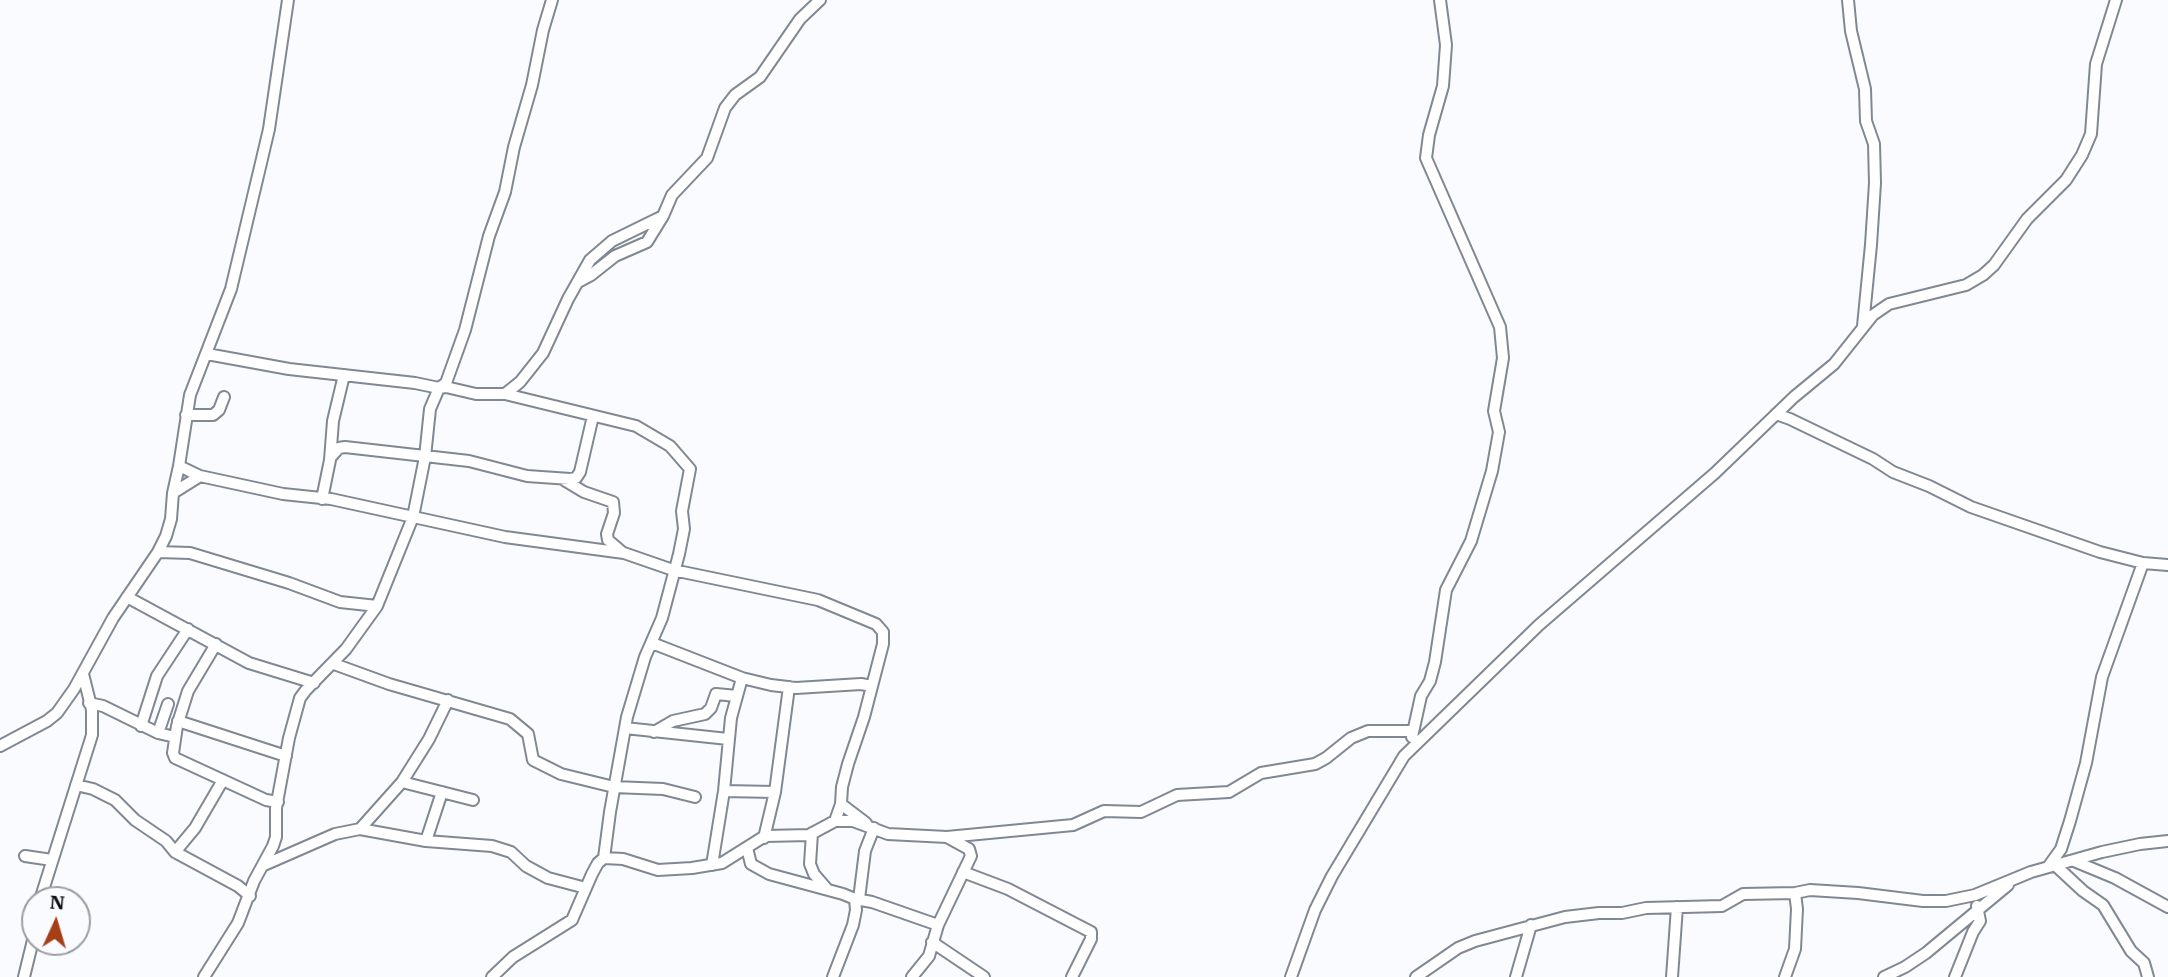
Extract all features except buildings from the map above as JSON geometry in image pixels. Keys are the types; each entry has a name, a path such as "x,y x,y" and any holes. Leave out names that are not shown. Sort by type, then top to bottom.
{"street":[{"path":"0,746 57,713 83,674 127,597 158,552 171,519 190,395 231,289 269,129 288,0"},
{"path":"204,977 238,923 254,881 276,837 278,802 291,726 300,698 334,664 377,607 413,517 425,457 430,409 455,362 489,236 505,192 552,0"},
{"path":"578,282 615,256 647,242 672,195 710,153 725,108 735,96 760,78 800,19 820,0"},
{"path":"1410,751 1420,696 1430,681 1436,662 1446,590 1471,541 1492,471 1499,432 1494,411 1503,358 1500,327 1426,158 1429,135 1443,86 1446,45 1440,0"},
{"path":"1848,0 1851,31 1865,89 1866,121 1874,144 1875,183 1863,326"},
{"path":"1291,977 1315,910 1332,876 1399,764 1410,751 1539,625 1715,473 1776,414 1834,364 1873,315 1889,304 1966,285 1983,275 1994,265 2027,219 2066,180 2082,155 2091,134 2096,64 2116,0"},
{"path":"505,394 520,382 544,353 590,260 604,246 663,216"},
{"path":"207,354 279,367 439,388 445,386 476,394 505,394 636,426 670,446 689,465 690,473 682,511 684,529 666,602 639,677 625,728 604,858 598,863 572,920 513,957 492,977"},
{"path":"322,499 331,458 333,421 344,375"},
{"path":"186,415 213,415 219,410 224,397"},
{"path":"1776,414 1961,503 2101,552 2143,563 2168,565"},
{"path":"331,458 343,447 486,464 527,477 564,480 576,478 580,472 593,416"},
{"path":"179,466 200,476 283,494 322,499 505,537 624,553 673,569 818,600 876,624 883,632 884,638 848,764 835,821"},
{"path":"173,493 200,476"},
{"path":"564,480 584,492 613,502 615,508 608,528 608,540 624,553"},
{"path":"158,552 190,553 289,583 340,602 377,607"},
{"path":"2052,866 2061,849 2086,763 2102,677 2143,563"},
{"path":"127,597 249,663 314,683"},
{"path":"141,726 157,676 188,629"},
{"path":"652,643 742,678 789,687 861,684 872,686"},
{"path":"216,644 188,691 178,721 173,753 175,758 266,800 278,802"},
{"path":"334,664 389,684 510,719 528,734 531,758 561,774 614,787 663,789 695,797"},
{"path":"44,886 92,735 83,674"},
{"path":"712,865 724,791 728,739 742,678"},
{"path":"764,838 775,792 789,687"},
{"path":"654,732 673,721 705,714 711,708 716,694 737,696"},
{"path":"360,829 402,782 429,739 448,700"},
{"path":"89,703 119,713 158,733 175,737"},
{"path":"158,733 168,704"},
{"path":"178,721 286,756"},
{"path":"625,728 728,739"},
{"path":"604,858 622,859 658,870 674,871 712,865 722,863 765,836 798,836 812,833 835,821 853,821 888,834 947,837 1073,825 1104,811 1141,812 1177,795 1229,792 1261,774 1315,764 1351,738 1368,731 1413,731"},
{"path":"175,852 195,828 223,780"},
{"path":"402,782 474,800"},
{"path":"76,785 93,789 115,800 135,820 166,841 175,852 238,886 250,896"},
{"path":"724,791 775,792"},
{"path":"426,841 442,792"},
{"path":"841,804 871,827"},
{"path":"833,977 853,925 871,827"},
{"path":"264,865 335,834 360,829 426,841 492,846 503,849 537,872 586,888"},
{"path":"812,833 810,864 814,874 827,889"},
{"path":"912,977 929,956 938,925 971,853 969,849 947,837"},
{"path":"1416,977 1458,948 1475,941 1565,916 1721,906 1746,893 1833,890 1933,901 1975,895 2052,866 2128,846 2168,841"},
{"path":"747,848 751,864 785,880 827,889 938,925"},
{"path":"25,856 52,860"},
{"path":"2074,861 2115,878 2168,907"},
{"path":"2052,866 2103,905 2131,951 2144,963 2148,977"},
{"path":"963,873 1008,889 1091,932 1091,939 1072,977"},
{"path":"1884,977 1906,968 2016,879"},
{"path":"1784,977 1795,949 1795,893"},
{"path":"1955,977 1980,921 1975,895"},
{"path":"1672,977 1677,907"},
{"path":"1516,977 1531,925"},
{"path":"932,942 984,977"},
{"path":"24,977 29,956"}]}
